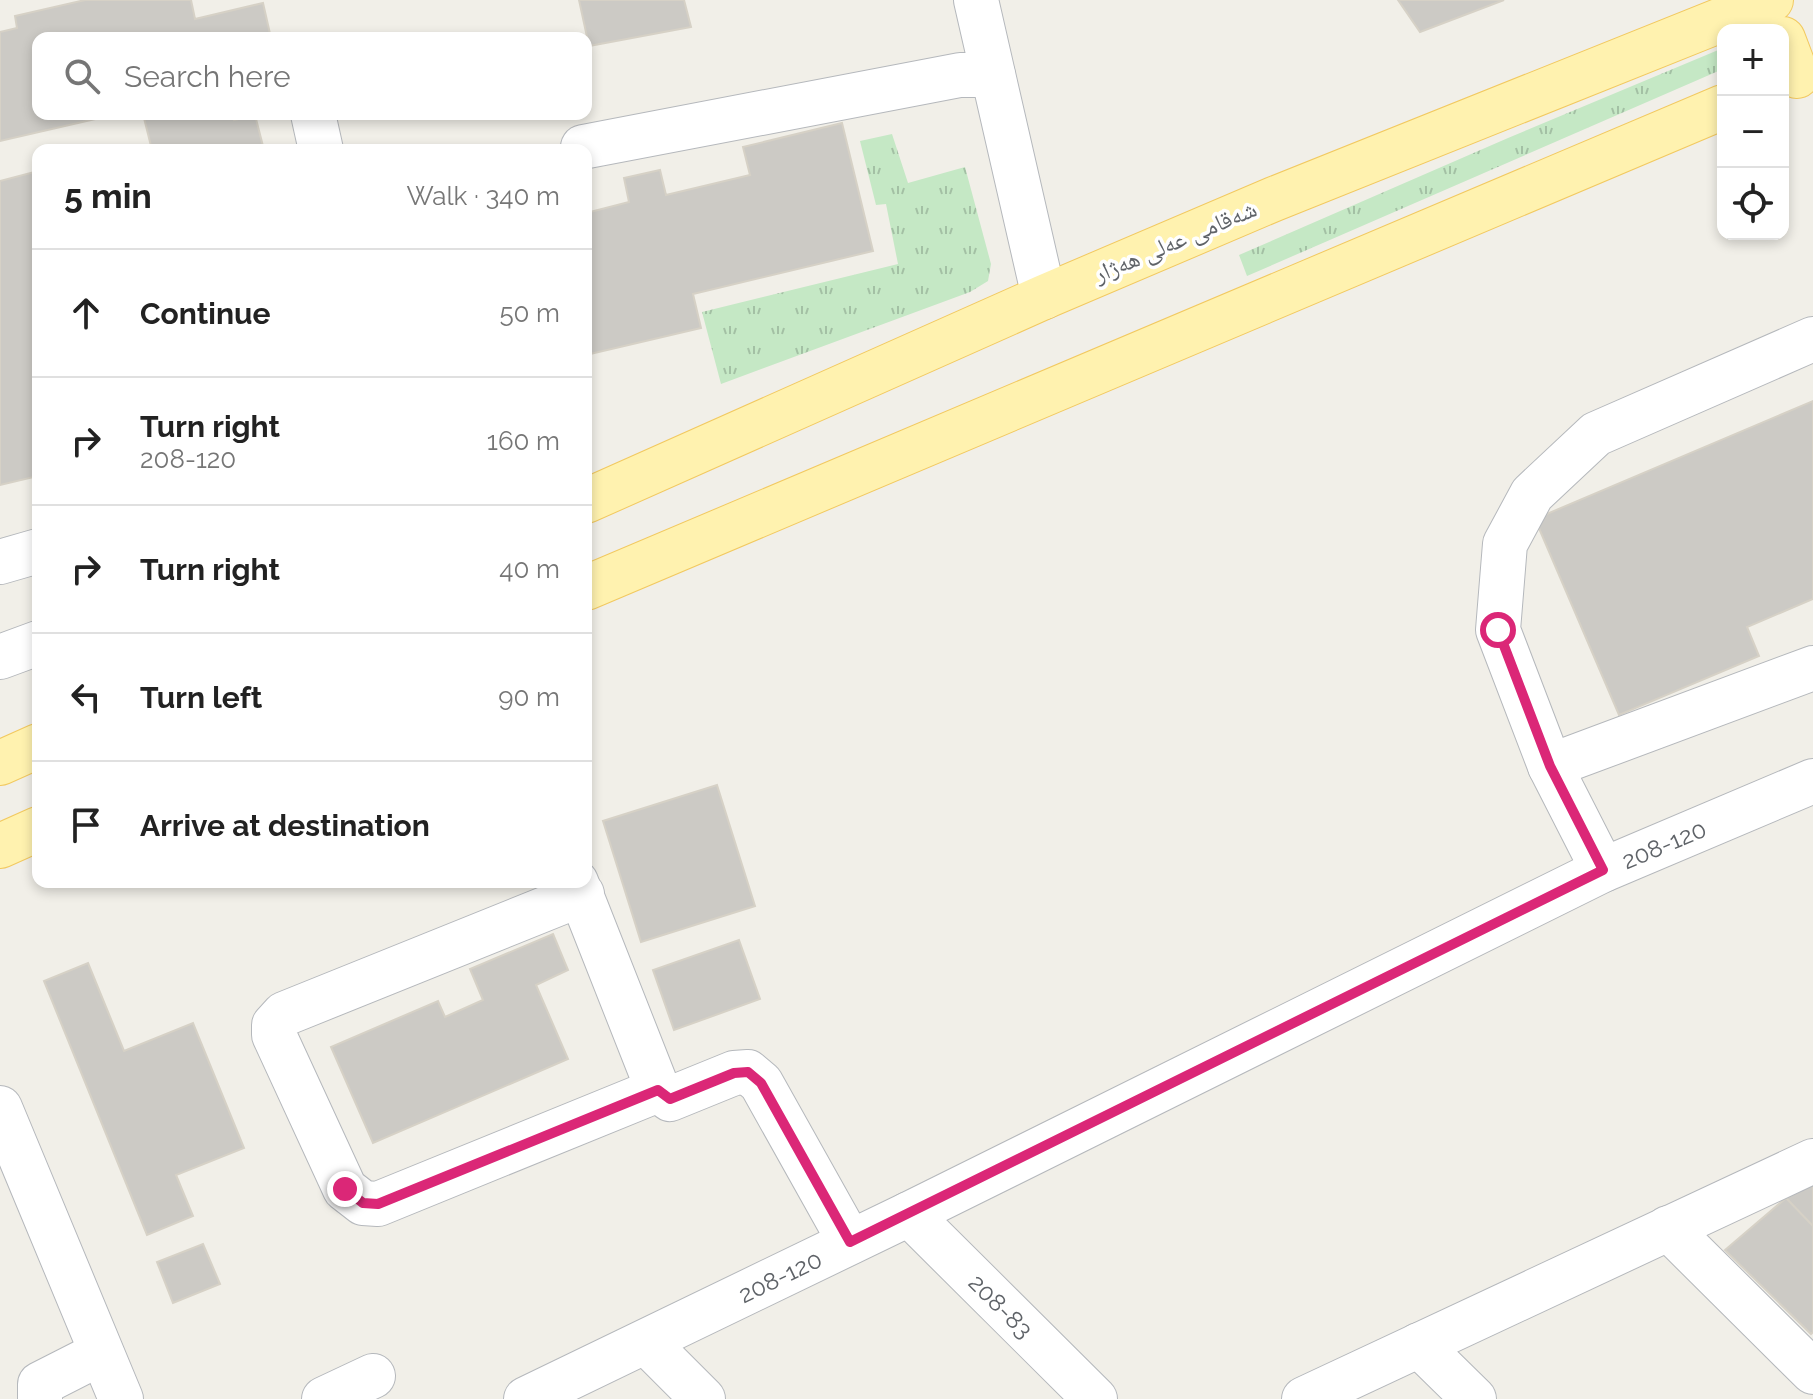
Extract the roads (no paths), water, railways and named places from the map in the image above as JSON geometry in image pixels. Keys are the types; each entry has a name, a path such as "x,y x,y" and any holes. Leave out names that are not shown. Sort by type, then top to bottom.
{"main road":[{"path":"1770,0 1778,24"},
{"name":"شەقامی عەلی هەژار","path":"592,498 1044,297 1274,199 1770,0"},
{"path":"592,585 1717,110"},
{"path":"0,763 32,749"},
{"path":"0,846 32,832"}],"street":[{"path":"976,0 1044,297"},
{"path":"592,145 960,75 993,75"},
{"path":"314,120 320,144"},
{"path":"1603,870 1550,766 1498,630 1505,544 1532,494 1596,434 1813,339"},
{"path":"0,562 32,553"},
{"path":"0,657 32,645"},
{"path":"1550,766 1813,668"},
{"name":"208-120","path":"526,1399 909,1214 1603,870 1813,781"},
{"path":"658,1090 378,1204 363,1203 345,1189 274,1035 274,1025 284,1014 579,888 658,1090 670,1099 734,1073 748,1072 761,1083 850,1242"},
{"path":"0,1108 121,1399"},
{"path":"1304,1399 1813,1161"},
{"name":"208-83","path":"909,1214 1095,1399"},
{"path":"1668,1228 1813,1372"},
{"path":"646,1342 703,1399"},
{"path":"1419,1345 1474,1399"},
{"path":"40,1399 40,1384 101,1353"},
{"path":"324,1399 373,1376"}]}
